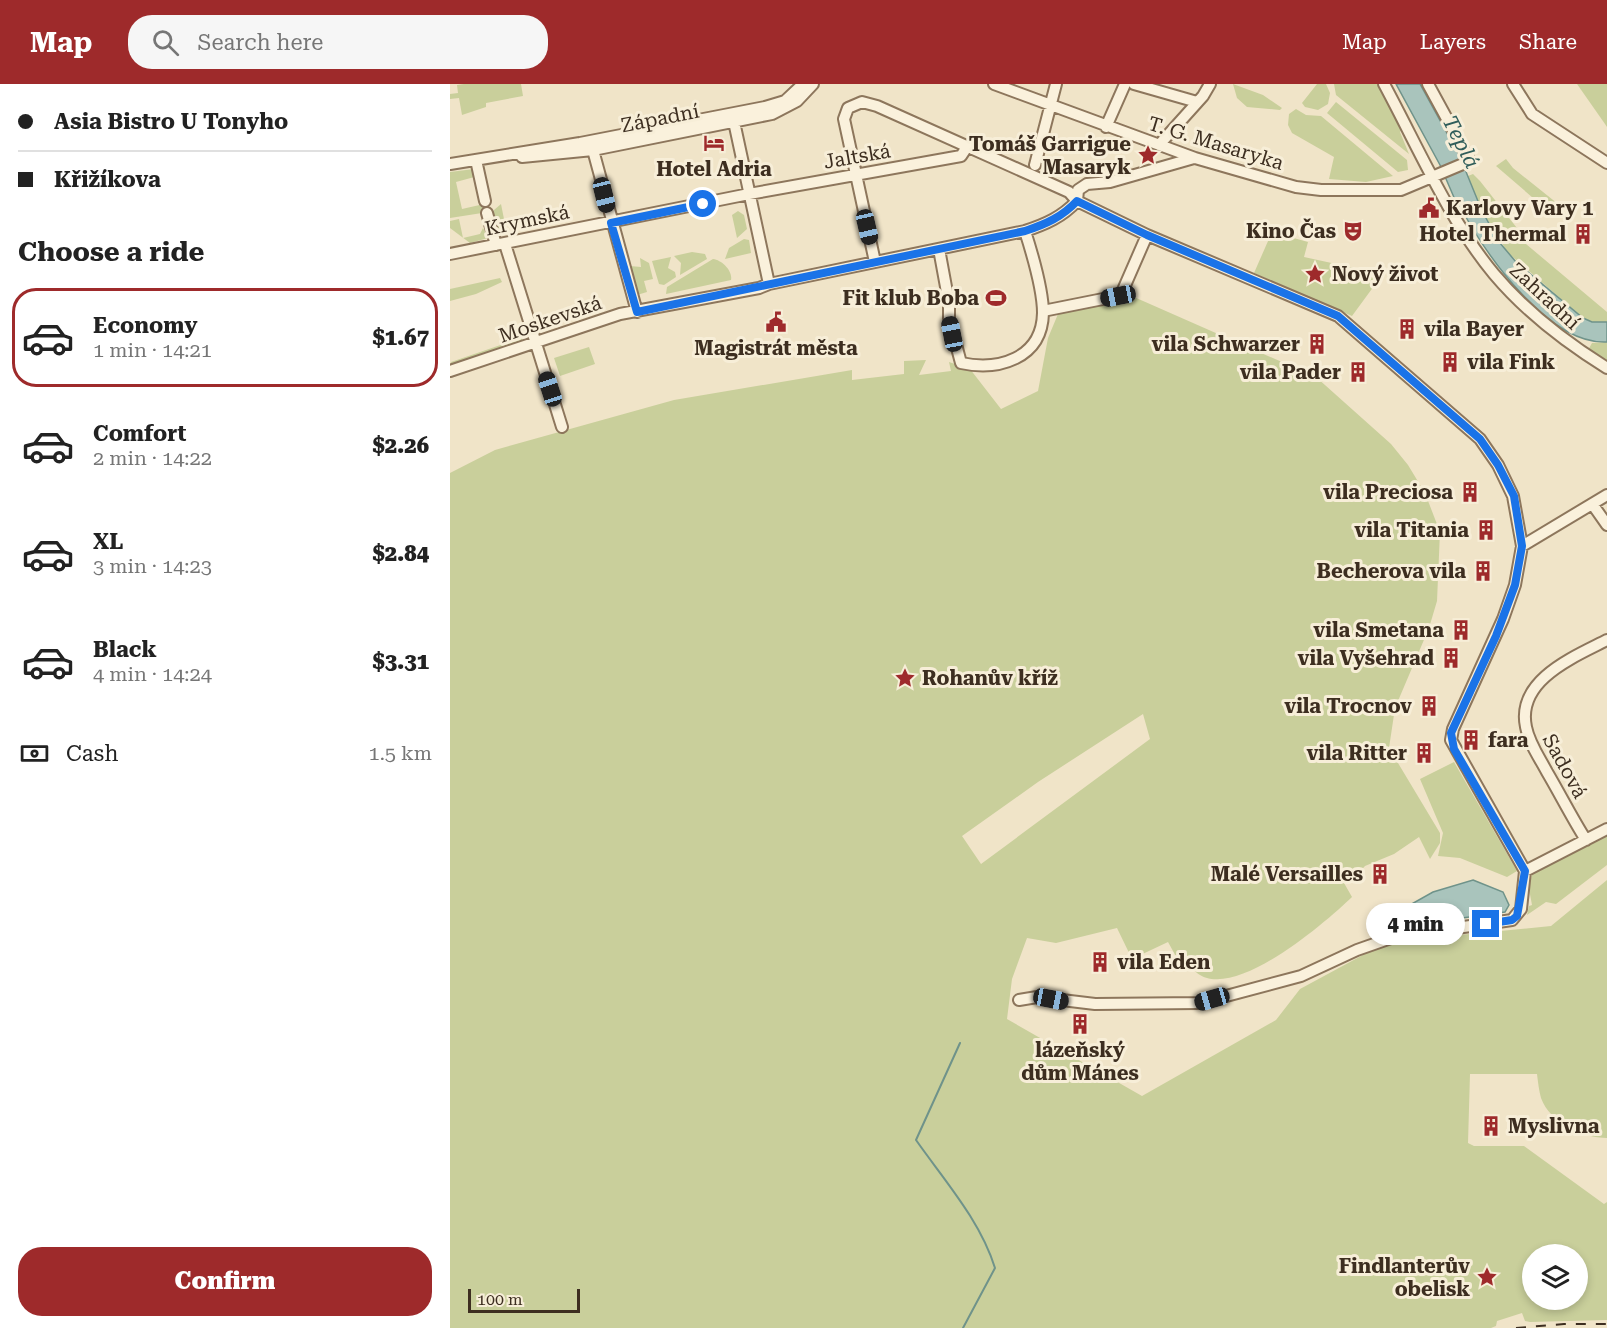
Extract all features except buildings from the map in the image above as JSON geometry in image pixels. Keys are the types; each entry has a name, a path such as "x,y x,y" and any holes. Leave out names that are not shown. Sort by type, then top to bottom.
{"street":[{"path":"733,118 785,100 803,84"},
{"path":"733,118 783,110 797,101 813,84"},
{"name":"T. G. Masaryka","path":"994,84 1050,107 1194,158 1296,187 1321,190 1401,190 1466,162 1428,84"},
{"path":"1035,165 1050,117 1056,84"},
{"path":"1106,127 1125,84"},
{"path":"1134,84 1194,105"},
{"path":"1159,145 1210,84"},
{"name":"Zahradní","path":"1384,84 1438,174 1462,229 1495,275 1520,302 1574,347 1607,368"},
{"path":"1513,84 1532,114 1607,163"},
{"path":"875,262 855,176 845,111 854,104 862,102 1069,192 1077,201 1147,235 1338,316 1350,324 1480,439 1498,465 1514,496 1522,546 1511,596 1451,736 1454,749 1525,871 1521,909 1512,920 1394,937 1357,950 1301,976 1200,1003 1095,1004 1037,997 1019,1000"},
{"path":"733,118 769,284"},
{"name":"Západní","path":"450,164 733,118"},
{"name":"Západní","path":"476,160 593,150 733,118"},
{"name":"Západní","path":"593,150 594,145 613,137"},
{"name":"Jaltská","path":"606,224 749,194 961,156 967,147"},
{"path":"593,150 606,224 620,257 637,312"},
{"name":"Moskevská","path":"450,371 620,314 759,288 769,284 1025,231 1044,225 1067,212 1077,201 1078,190 1087,184 1110,183 1194,158"},
{"path":"476,160 485,201"},
{"path":"487,213 500,244 509,258 562,427"},
{"name":"Krymská","path":"450,254 606,224"},
{"path":"939,249 949,303 949,318 961,363 992,366 1023,355 1038,337 1043,311 1025,231"},
{"path":"1043,311 1118,296 1124,290 1147,235"},
{"path":"1522,546 1607,495"},
{"path":"1593,505 1607,525"},
{"name":"Sadová","path":"1586,840 1530,741 1524,717 1527,700 1538,683 1566,661 1607,640"},
{"path":"1525,871 1607,829"}],"green space":[{"path":"521,84 523,96 486,103 486,107 462,115 459,98 450,99 450,94 458,93 457,85"},
{"path":"1233,84 1263,95 1282,108 1280,110 1247,107 1237,98"},
{"path":"1317,84 1326,84 1330,93 1328,104 1318,110 1305,107 1302,103"},
{"path":"1334,84 1377,84 1401,130 1409,154 1336,95"},
{"path":"1577,84 1607,84 1607,127 1605,124"},
{"path":"1336,102 1407,160 1408,170 1398,172 1327,113"},
{"path":"1296,109 1306,115 1321,116 1393,176 1366,182 1329,179 1334,157 1292,133 1288,125 1289,114"},
{"path":"1506,159 1513,168 1563,208 1554,216 1496,166"},
{"path":"474,169 478,176 456,182 462,209 484,204 482,213 450,218 450,172"},
{"path":"1465,172 1468,176 1473,174 1480,181 1528,242 1526,244 1607,312 1607,322 1592,322 1583,318 1508,253 1482,211"},
{"path":"501,204 507,234 499,236 493,217 494,210"},
{"path":"738,211 744,215 747,229 737,238 732,215"},
{"path":"459,219 463,238 450,228 450,221"},
{"path":"483,228 488,238 470,243 463,238 480,234"},
{"path":"1272,232 1308,242 1304,257 1373,272 1385,271 1352,316 1254,273"},
{"path":"744,239 749,240 751,253 725,259 729,248"},
{"path":"692,252 705,254 707,259 680,275 681,263 674,256"},
{"path":"671,257 668,268 675,272 676,277 664,285 659,284 652,261"},
{"path":"640,258 649,263 653,279 644,281 647,292 637,295 630,266 641,267"},
{"path":"713,259 726,266 731,280 666,294 667,287"},
{"path":"500,278 502,282 476,294 450,301 450,289"},
{"path":"1134,297 1316,377 1391,444 1408,465 1425,493 1440,532 1437,601 1429,628 1395,708 1389,748 1440,833 1440,843 1430,859 1419,837 1394,854 1365,866 1355,877 1344,883 1352,897 1322,924 1279,955 1233,977 1213,979 1197,973 1185,958 1178,960 1168,942 1132,959 1117,928 1056,943 1027,938 1012,979 1007,1019 1142,1096 1276,1020 1300,989 1387,942 1551,926 1607,880 1607,1138 1578,1132 1552,1115 1541,1098 1537,1074 1470,1074 1468,1143 1474,1146 1524,1146 1604,1204 1607,1202 1607,1320 1530,1322 1525,1321 1522,1313 1497,1321 1496,1326 1491,1328 450,1328 450,473 495,450 674,400 852,370 852,380 904,374 904,361 926,360 919,375 951,371 949,362 970,369 1001,409 1038,391 1048,338 1058,314","holes":["1143,714 1150,739 981,864 962,836 1038,782"]},
{"path":"521,338 523,341 450,365 451,362"},
{"path":"1607,342 1607,363 1587,352 1592,343"},
{"path":"589,347 595,364 560,376 554,358"},
{"path":"1454,762 1517,871 1507,877 1460,858 1438,856 1443,833 1420,779"},
{"path":"1607,833 1607,865 1556,904 1546,902 1527,915 1529,906 1532,905 1529,889 1532,873"}],"water":[{"path":"1396,84 1420,84 1460,157 1482,211 1500,243 1516,262 1583,318 1592,322 1607,322 1607,342 1585,339 1563,329 1542,314 1504,273 1462,210 1459,209 1440,165"},
{"name":"Malé Versailles","path":"1473,880 1503,892 1509,905 1505,912 1391,928 1385,926 1383,920 1433,892"}],"waterway":[{"path":"960,1043 916,1140 971,1217 995,1268 963,1328"}],"railway":[{"path":"1516,1328 1564,1324 1607,1324"}],"place":[{"name":"Hotel Adria","path":"714,143"},
{"name":"Tomáš Garrigue Masaryk","path":"1148,155"},
{"name":"Karlovy Vary 1","path":"1429,208"},
{"name":"Kino Čas","path":"1353,231"},
{"name":"Hotel Thermal","path":"1583,234"},
{"name":"Nový život","path":"1315,274"},
{"name":"Fit klub Boba","path":"996,298"},
{"name":"Magistrát města","path":"776,322"},
{"name":"vila Bayer","path":"1407,329"},
{"name":"vila Schwarzer","path":"1317,344"},
{"name":"vila Fink","path":"1450,362"},
{"name":"vila Pader","path":"1358,372"},
{"name":"vila Preciosa","path":"1470,492"},
{"name":"vila Titania","path":"1486,530"},
{"name":"Becherova vila","path":"1483,571"},
{"name":"vila Smetana","path":"1461,630"},
{"name":"vila Vyšehrad","path":"1451,658"},
{"name":"Rohanův kříž","path":"905,678"},
{"name":"vila Trocnov","path":"1429,706"},
{"name":"fara","path":"1471,740"},
{"name":"vila Ritter","path":"1424,753"},
{"name":"Malé Versailles","path":"1380,874"},
{"name":"vila Eden","path":"1100,962"},
{"name":"lázeňský dům Mánes","path":"1080,1024"},
{"name":"Myslivna","path":"1491,1126"},
{"name":"Findlanterův obelisk","path":"1487,1277"}],"route":[{"path":"703,204 611,223 637,312 1025,231 1044,225 1067,212 1077,201 1147,235 1338,316 1350,324 1480,439 1498,465 1514,496 1522,546 1515,585 1503,619 1451,733 1454,749 1525,871 1521,909 1517,916 1506,922 1486,924"}],"water label":[{"name":"Teplá","path":"1461,142"}]}
